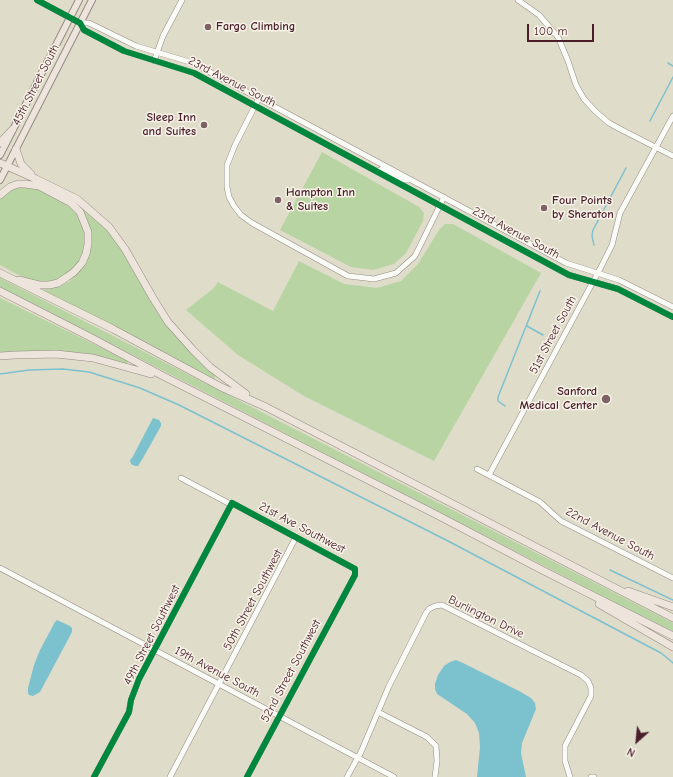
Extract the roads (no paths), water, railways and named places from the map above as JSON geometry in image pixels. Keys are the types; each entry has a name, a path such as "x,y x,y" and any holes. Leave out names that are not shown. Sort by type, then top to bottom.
{"highway":[{"path":"0,143 12,130"},
{"path":"16,149 21,164 36,178"},
{"path":"0,163 36,178 77,199 109,226 125,248 152,298 168,322 210,367 237,388 266,407"},
{"path":"0,195 10,187 18,184 39,186 65,199 80,212 88,232 88,238 86,254 82,263 74,272 58,282 39,285 0,273"},
{"path":"0,273 112,329 221,387 266,407 591,577 673,618"},
{"path":"0,291 90,337 169,380 428,510 542,570 673,636"},
{"path":"0,356 56,354 93,358 134,368 169,380"},
{"path":"542,570 673,647"},
{"path":"591,577 673,607"}],"main road":[{"name":"45th Street South","path":"0,155 79,0"},
{"name":"45th Street South","path":"0,180 92,0"}],"street":[{"name":"23rd Avenue South","path":"36,0 69,18 80,23 89,23 136,46 193,63 566,263 628,284 673,307"},
{"path":"154,61 163,36 182,0"},
{"path":"518,0 539,15 558,37 576,85 584,99 596,112 609,123 673,156"},
{"name":"23rd Avenue South","path":"80,23 84,30 124,51 194,73 569,275 626,292 673,317"},
{"path":"259,98 235,145 227,165 227,187 229,197 241,215 252,224 348,276 374,279 396,273 415,256 444,197"},
{"name":"51st Street South","path":"489,475 598,274 612,245 620,213 673,116"},
{"name":"23rd Avenue South","path":"352,158 357,158 375,167 378,167 381,163"},
{"name":"23rd Avenue South","path":"378,172 382,169 404,180 412,180"},
{"name":"22nd Avenue South","path":"477,469 540,502 561,521 673,578"},
{"name":"21st Ave Southwest","path":"181,478 355,569 355,575"},
{"name":"49th Street Southwest","path":"94,777 128,712 140,679 154,650 232,504"},
{"name":"50th Street Southwest","path":"170,777 296,537"},
{"name":"19th Avenue South","path":"0,568 394,777"},
{"name":"52nd Street Southwest","path":"247,777 355,575"},
{"name":"Burlington Drive","path":"347,777 395,673 426,613 429,609 435,606 442,605 581,675 588,681 591,688 591,696 565,746 565,761 570,777"},
{"path":"378,712 427,737 436,746 437,761 435,777"}],"water":[{"path":"153,418 159,420 161,426 138,466 135,466 131,464 130,460"},
{"path":"57,620 70,626 72,628 72,632 40,692 33,696 29,695 28,688 34,665 40,650"},
{"path":"456,660 519,691 531,698 535,703 536,709 522,743 521,753 526,777 477,777 480,747 479,733 475,723 467,714 437,694 435,689 438,675 444,666"}],"waterway":[{"path":"668,63 673,66"},
{"path":"650,121 673,77"},
{"path":"594,245 592,236 593,230 626,168"},
{"path":"505,406 498,401 498,397 540,291"},
{"path":"527,326 543,335"},
{"path":"0,374 29,370 63,369 89,372 140,388 179,405 448,541 661,653 673,663"},
{"path":"610,570 673,600"}],"place":[{"name":"Fargo Climbing","path":"208,27"},
{"name":"Sleep Inn and Suites","path":"204,125"},
{"name":"Hampton Inn & Suites","path":"278,200"},
{"name":"Four Points by Sheraton","path":"544,208"},
{"name":"Sanford Medical Center","path":"606,399"}]}
